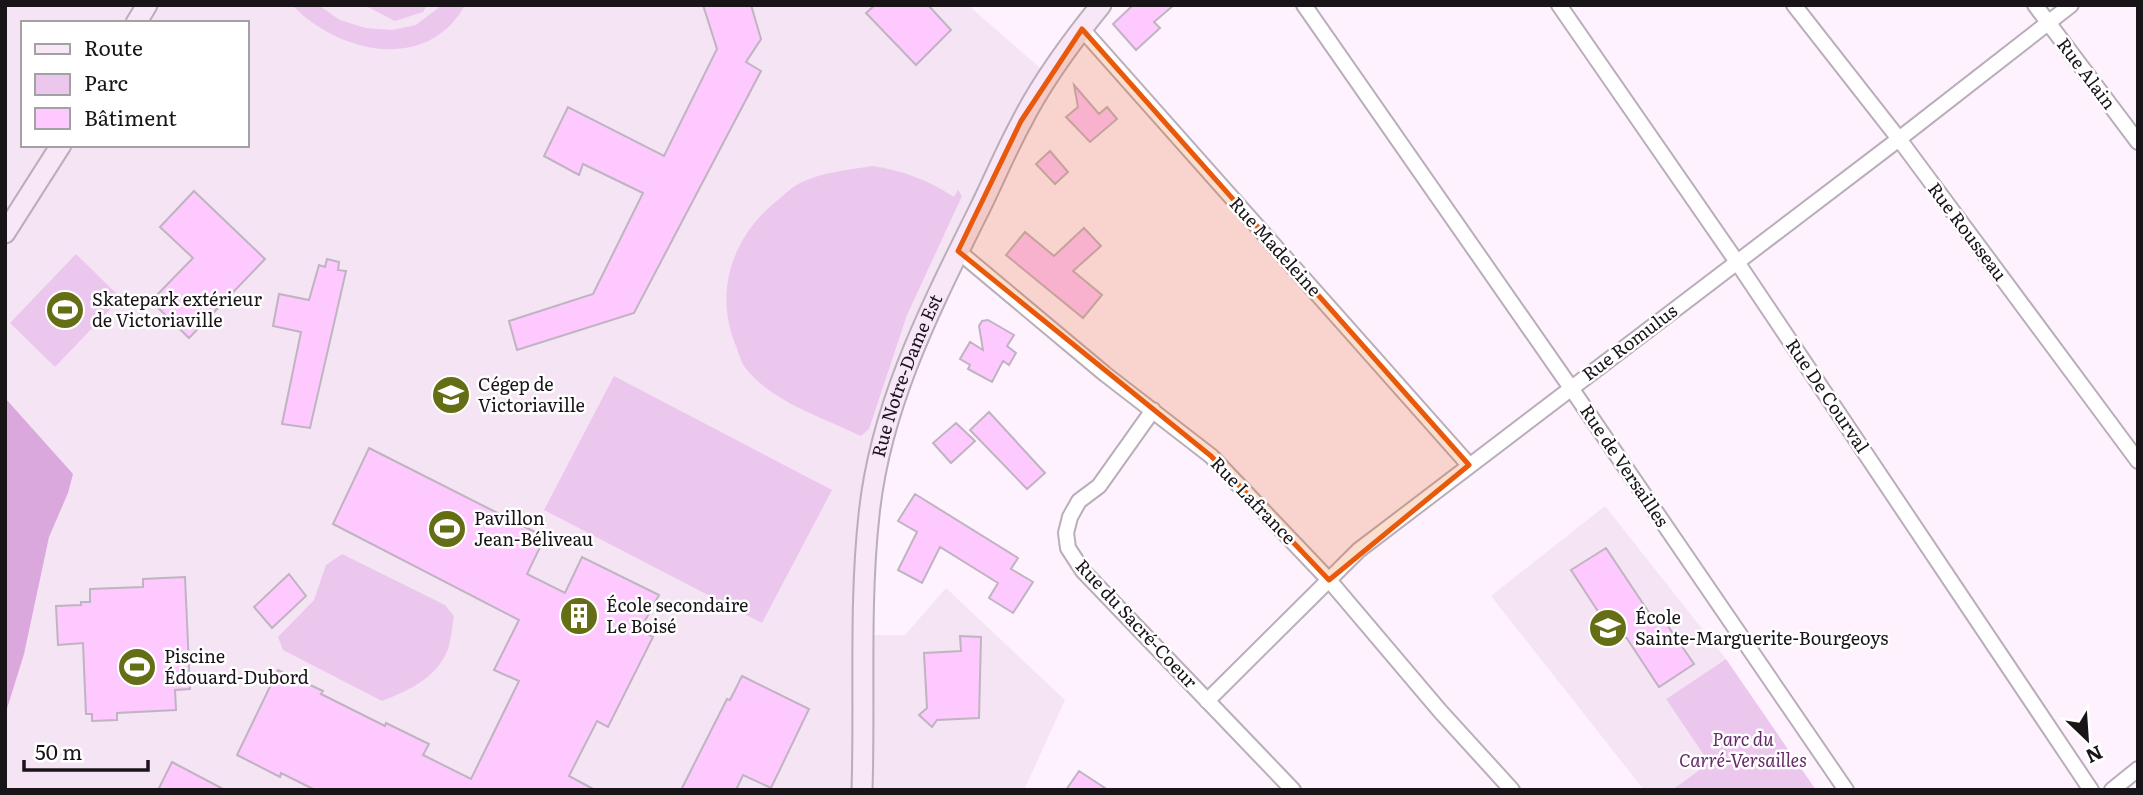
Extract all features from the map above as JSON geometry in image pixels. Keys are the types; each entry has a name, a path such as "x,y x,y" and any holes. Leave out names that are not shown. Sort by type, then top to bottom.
{"street":[{"path":"137,21 147,5"},
{"name":"Rue Notre-Dame Est","path":"862,790 869,514 882,440 895,394 922,325 1021,121 1049,76 1101,5"},
{"name":"Rue de Versailles","path":"1304,5 1571,388 1846,790"},
{"name":"Rue De Courval","path":"1559,5 1737,262 2091,790"},
{"name":"Rue Rousseau","path":"1794,5 1899,139 2138,461"},
{"name":"Rue Alain","path":"2035,5 2138,142"},
{"name":"Rue Romulus","path":"1207,701 1359,550 2071,5"},
{"name":"Rue Madeleine","path":"1082,29 1469,465"},
{"path":"5,233 60,147"},
{"name":"Rue Lafrance","path":"958,251 1105,374 1211,456 1329,580 1440,711 1512,790"},
{"name":"Rue du Sacré-Coeur","path":"1153,410 1099,486 1079,501 1070,517 1066,533 1069,548 1083,571 1293,790"},
{"path":"2112,790 2138,769"}],"highlighted area":[{"path":"1082,29 1469,465 1329,580 1211,456 958,251 1021,121"}],"shaded area":[{"name":"Cégep de Victoriaville","path":"5,5 968,5 1049,76 882,438 864,635 905,635 946,588 1065,700 1024,790 5,790"},
{"path":"5,398 73,474 49,537 24,654 5,715"},
{"name":"École Sainte-Marguerite-Bourgeoys","path":"1605,506 1726,659 1666,699 1709,763 1672,790 1644,790 1491,596"}],"green space":[{"path":"292,5 318,5 340,20 365,28 392,30 416,25 442,5 465,5 449,27 428,41 406,48 382,49 333,35 311,22"},
{"path":"364,5 427,5 423,12 395,21"},
{"path":"872,166 914,177 954,197 958,190 962,196 907,315 869,429 861,436 771,392 747,370 729,325 727,285 739,247 750,229 763,213 789,191 809,179"},
{"name":"Skatepark extérieur de Victoriaville","path":"76,254 121,298 55,367 10,323"},
{"path":"614,376 832,490 762,623 544,510"},
{"path":"342,554 445,605 454,616 448,650 441,663 427,678 410,689 382,701 283,650 278,637 314,600 326,565"},
{"name":"Parc du Carré-Versailles","path":"1726,659 1816,790 1672,790 1709,763 1666,699"}],"building":[{"name":"Cégep de Victoriaville","path":"703,5 751,5 761,39 746,62 761,71 634,313 517,350 509,321 593,294 643,193 583,164 579,175 544,156 568,107 664,156 717,49"},
{"path":"875,5 928,5 951,30 916,65 866,13"},
{"path":"1133,5 1174,5 1154,22 1160,28 1136,50 1113,24"},
{"path":"1074,85 1099,114 1107,107 1117,119 1090,142 1066,117 1078,107"},
{"path":"1050,151 1068,172 1055,184 1036,164"},
{"path":"194,191 265,259 189,338 151,301 193,258 160,227"},
{"path":"1084,228 1101,246 1073,271 1102,295 1083,318 1006,255 1025,232 1054,256"},
{"path":"327,259 339,262 338,270 346,271 310,428 282,424 301,332 273,326 279,294 309,300 319,265 325,267"},
{"path":"988,320 1014,335 1007,346 1016,353 1009,365 1003,361 992,382 968,369 970,365 960,359 970,342 983,350 979,326 982,321"},
{"path":"989,412 1045,473 1027,489 970,430"},
{"path":"956,423 975,441 951,463 933,443"},
{"name":"École secondaire Le Boisé","path":"369,448 545,537 527,574 565,593 582,557 659,595 640,630 653,637 608,727 597,721 569,776 595,790 315,790 281,773 280,777 237,755 278,670 323,691 321,694 385,726 386,723 429,744 423,755 471,779 519,681 494,670 519,620 333,524"},
{"path":"915,494 1018,558 1011,569 1033,582 1013,613 989,598 998,583 940,547 922,583 898,570 917,532 898,521"},
{"name":"École Sainte-Marguerite-Bourgeoys","path":"1606,548 1652,617 1659,613 1694,664 1659,687 1626,637 1618,642 1571,570"},
{"path":"289,574 306,596 272,628 254,607"},
{"name":"Piscine Édouard-Dubord","path":"185,577 190,689 175,690 176,710 117,713 117,720 92,721 92,714 86,714 83,643 58,645 56,606 90,602 90,589 143,587 143,579"},
{"path":"960,636 981,637 979,718 937,720 932,727 919,715 927,708 924,653 961,651"},
{"name":"École secondaire Le Boisé","path":"742,676 809,709 771,788 743,775 736,790 681,790 727,699 730,700"},
{"path":"172,762 225,790 158,790"},
{"path":"1079,771 1108,790 1066,790"}],"place":[{"name":"Skatepark extérieur de Victoriaville","path":"65,310"},
{"name":"Cégep de Victoriaville","path":"451,395"},
{"name":"Pavillon Jean-Béliveau","path":"447,529"},
{"name":"École secondaire Le Boisé","path":"579,616"},
{"name":"École Sainte-Marguerite-Bourgeoys","path":"1608,628"},
{"name":"Piscine Édouard-Dubord","path":"137,667"}]}
